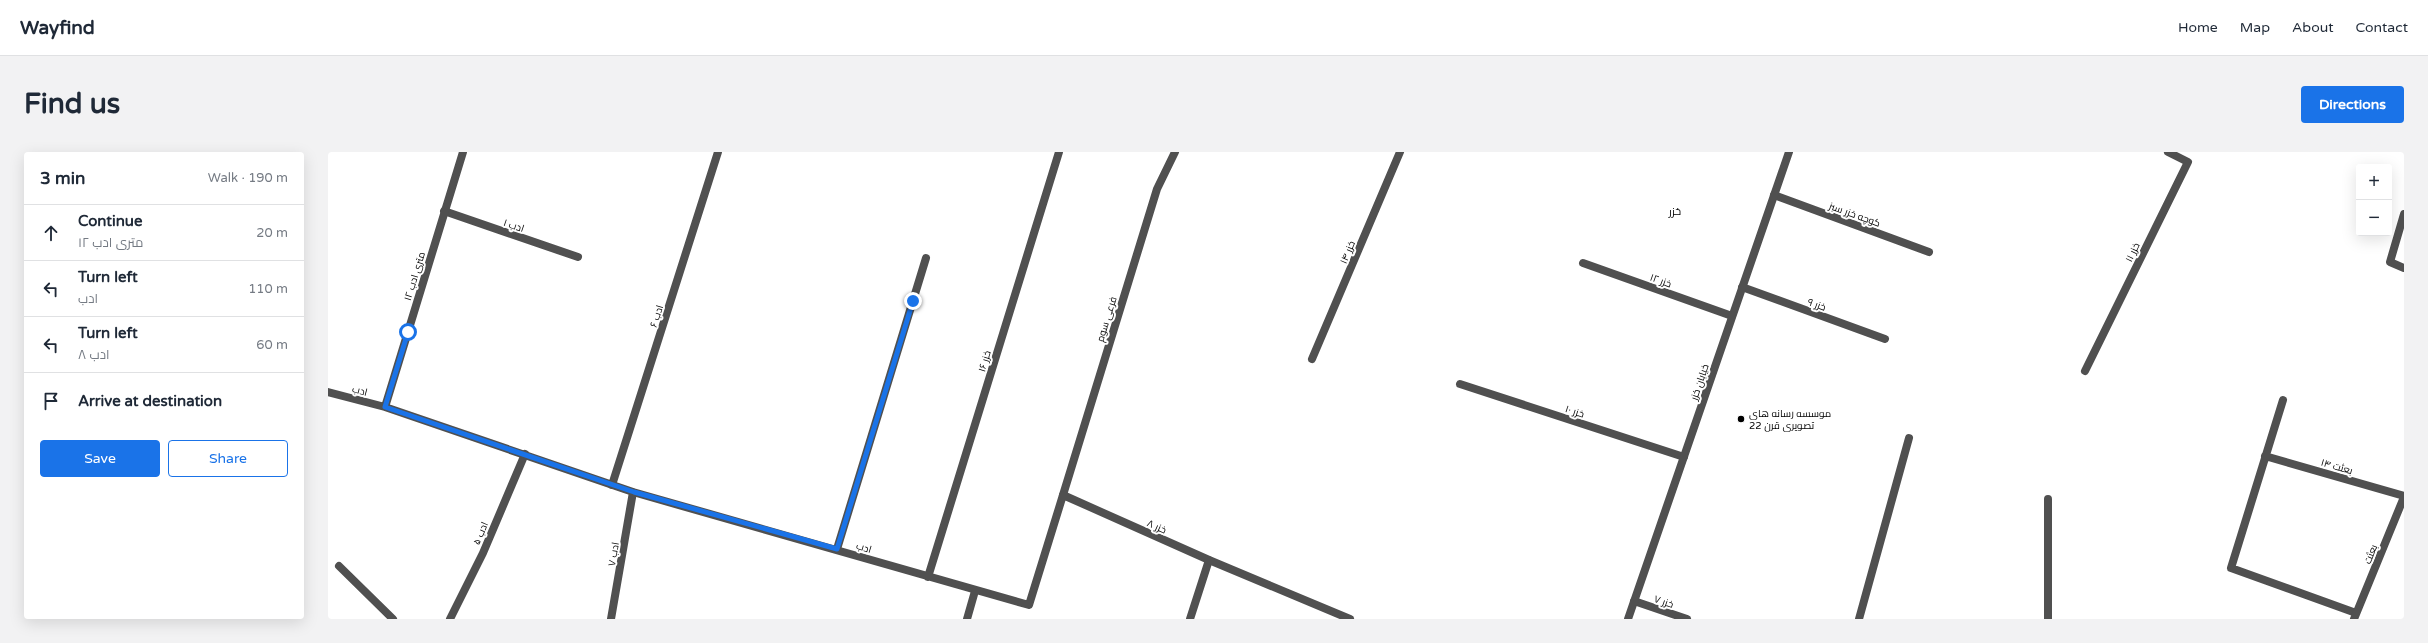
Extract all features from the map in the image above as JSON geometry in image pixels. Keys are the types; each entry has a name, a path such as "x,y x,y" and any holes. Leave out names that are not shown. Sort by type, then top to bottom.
{"street":[{"name":"۱۲ متری ادب","path":"385,407 463,152"},
{"name":"ادب ۶","path":"612,485 718,152"},
{"name":"خزر ۱۶","path":"928,577 1059,152"},
{"name":"فرعی سوم","path":"1063,495 1157,189 1175,152"},
{"name":"خزر ۱۴","path":"1312,359 1400,152"},
{"name":"خیابان خزر","path":"1628,619 1789,152"},
{"name":"خزر ۱۱","path":"2085,371 2188,162 2168,152"},
{"name":"کوچه خزر سبز","path":"1774,195 1929,252"},
{"name":"ادب ۱","path":"444,211 578,257"},
{"path":"2404,214 2390,262 2404,268"},
{"path":"837,549 926,258"},
{"name":"خزر ۱۲","path":"1583,263 1732,316"},
{"name":"خزر ۹","path":"1742,288 1885,339"},
{"name":"خزر ۱۰","path":"1460,384 1684,457"},
{"name":"ادب","path":"328,392 385,407 634,492 837,549 975,591 1029,605 1063,495"},
{"path":"2283,400 2230,568 2355,616"},
{"path":"1859,619 1909,438"},
{"name":"ادب ۵","path":"450,619 483,553 525,454"},
{"name":"بعثت ۱۴","path":"2265,456 2404,497"},
{"name":"ادب ۷","path":"611,619 634,492"},
{"name":"خزر ۸","path":"1063,495 1209,560 1350,619"},
{"name":"بعثت","path":"2355,616 2404,497"},
{"path":"2048,499 2048,619"},
{"path":"1190,619 1209,560"},
{"path":"339,566 393,619"},
{"path":"966,619 975,591"},
{"name":"خزر ۷","path":"1634,601 1687,619"}],"place":[{"name":"موسسه رسانه های تصویری قرن 22","path":"1741,419"}],"district":[{"name":"خزر","path":"1675,211"}],"route":[{"path":"408,332 385,407 634,492 837,549 913,301"}]}
